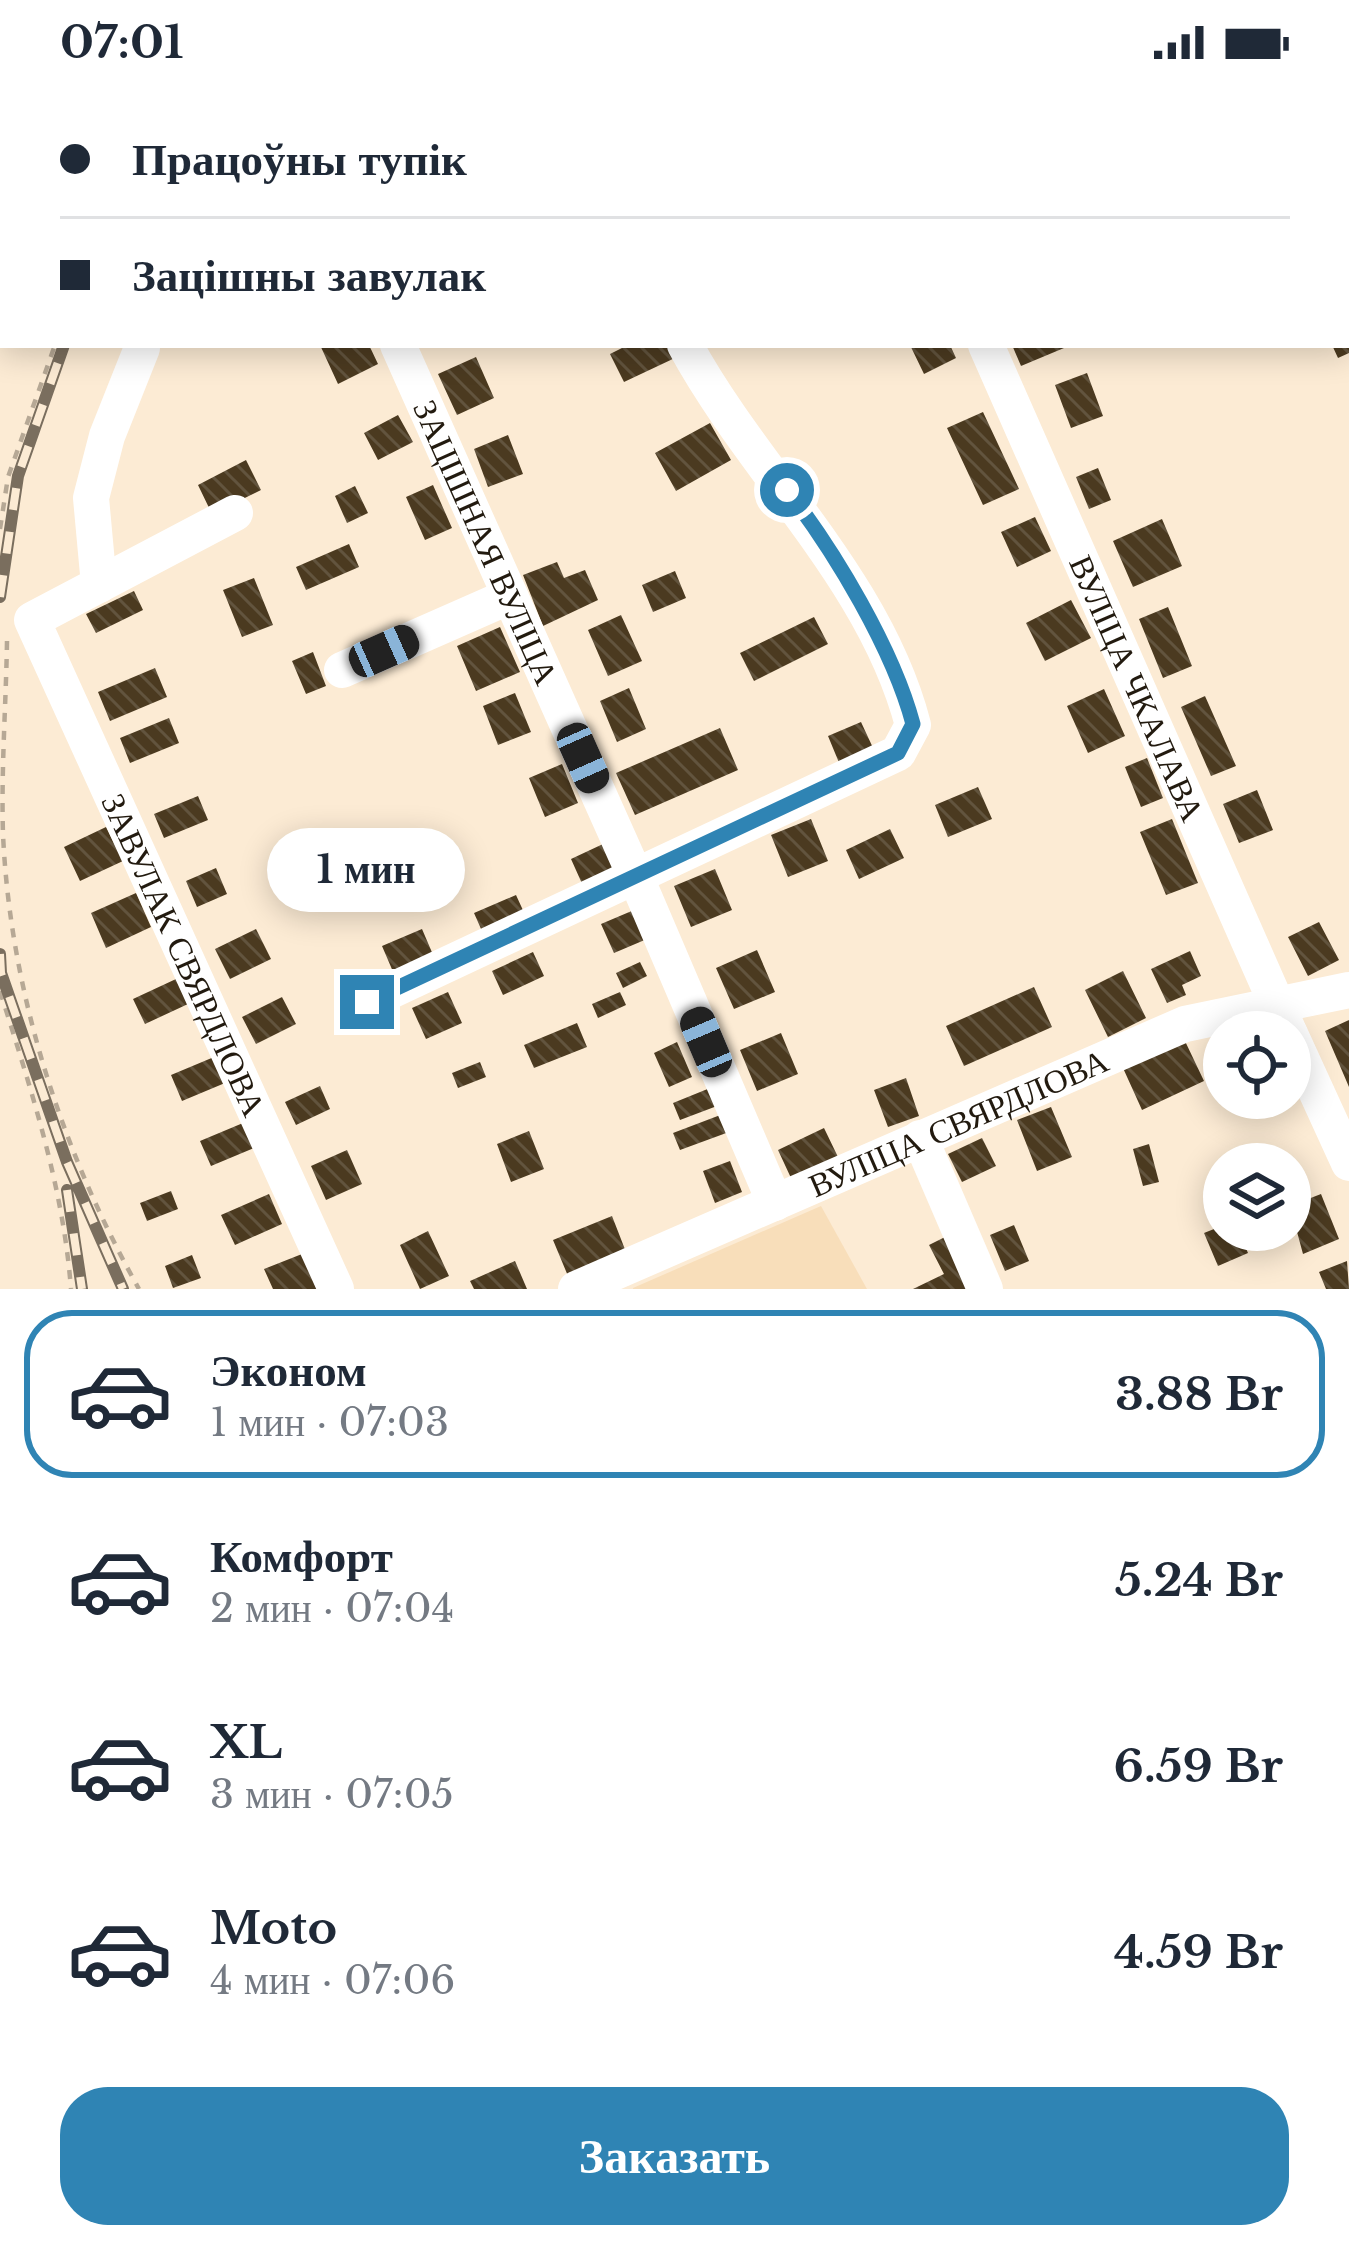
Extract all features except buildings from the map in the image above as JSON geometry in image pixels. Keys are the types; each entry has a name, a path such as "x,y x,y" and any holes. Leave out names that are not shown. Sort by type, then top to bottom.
{"street":[{"path":"98,585 91,498 106,436 142,348"},
{"name":"ЗАЦІШНАЯ ВУЛІЦА","path":"399,348 638,880 775,1204"},
{"path":"367,1002 638,880 898,753 913,724 904,688 811,522 713,395 687,348"},
{"name":"ВУЛІЦА ЧКАЛАВА","path":"987,348 1280,1011"},
{"path":"32,620 235,513"},
{"path":"342,670 510,596"},
{"name":"ЗАВУЛАК СВЯРДЛОВА","path":"32,620 336,1289"},
{"name":"ВУЛІЦА СВЯРДЛОВА","path":"1308,1011 1349,990"},
{"name":"ВУЛІЦА СВЯРДЛОВА","path":"576,1289 1185,1024 1203,1024"},
{"name":"ВУЛІЦА ЧКАЛАВА","path":"1311,1080 1349,1163"},
{"path":"920,1138 985,1289"}],"path":[{"path":"0,529 8,477 54,348"},
{"path":"32,620 7,634 4,837 25,994 32,1033 74,1152 139,1289"},
{"path":"0,992 47,1139 66,1232 71,1289"}],"shaded area":[{"path":"821,1206 867,1289 633,1289 633,1288"}],"railway":[{"path":"0,597 18,476 63,348"},
{"path":"0,954 1,973 67,1162 123,1289"},
{"path":"67,1190 82,1289"}],"route":[{"path":"367,1002 638,880 898,753 913,724 904,688 811,522 787,490"}]}
